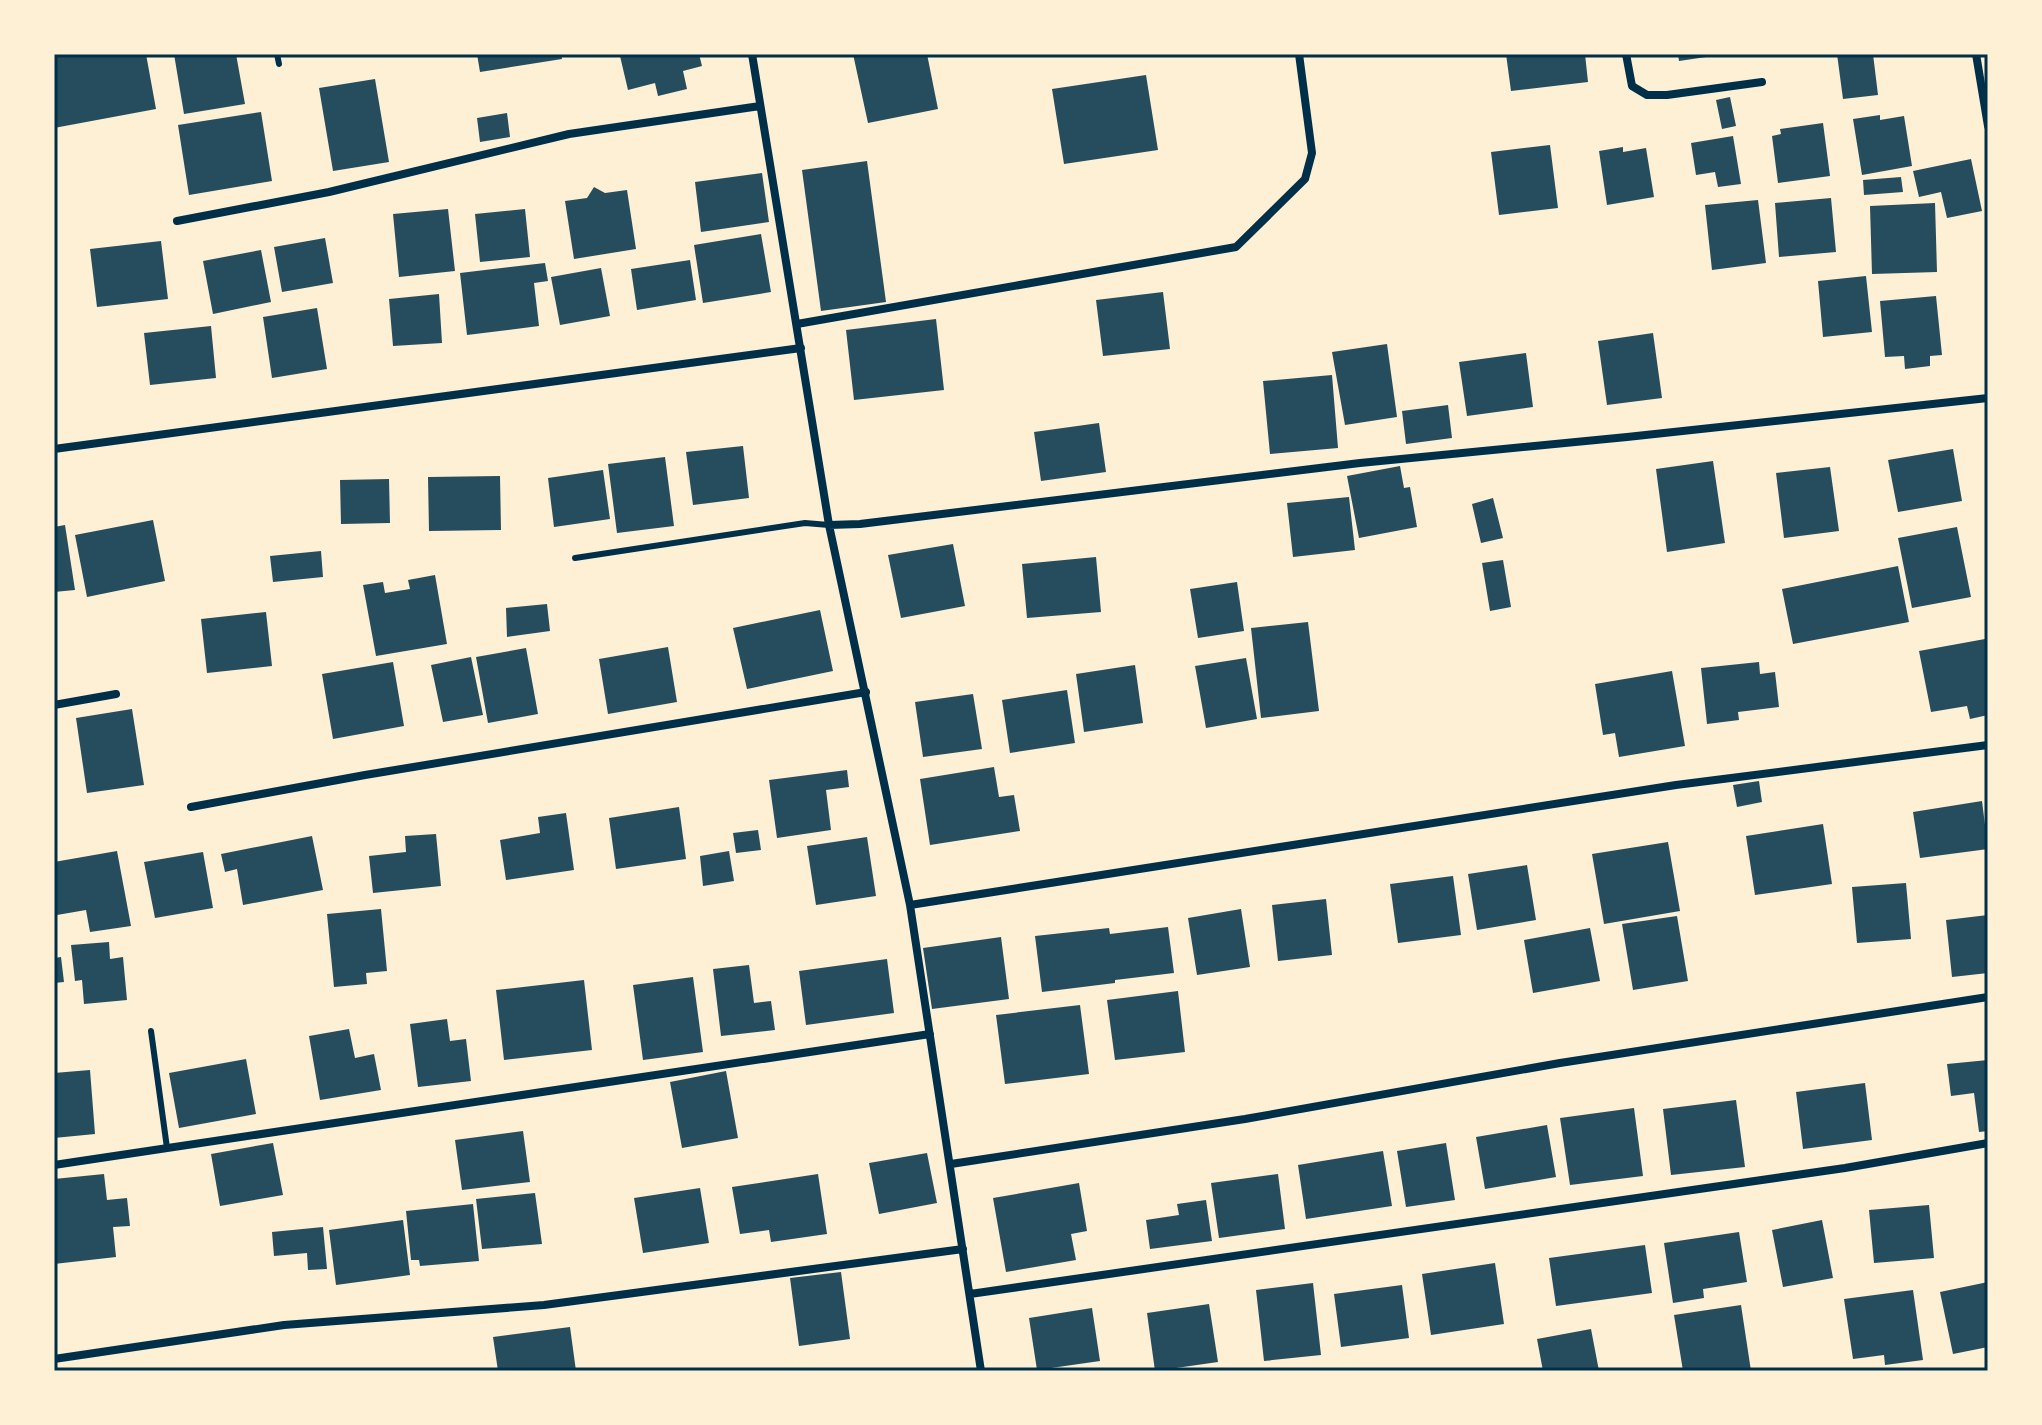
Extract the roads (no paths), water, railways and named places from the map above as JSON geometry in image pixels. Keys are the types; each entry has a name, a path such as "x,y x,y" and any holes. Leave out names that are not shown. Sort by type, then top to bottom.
{"street":[{"path":"752,54 829,525 910,905 981,1371"},
{"path":"797,324 1236,247 1305,179 1312,153 1299,54"},
{"path":"1626,54 1632,86 1647,95 1762,82"},
{"path":"1976,54 1988,126"},
{"path":"177,221 329,192 569,134 760,106"},
{"path":"54,449 801,348"},
{"path":"829,525 860,524 1360,463 1988,398"},
{"path":"191,807 866,692"},
{"path":"54,705 116,694"},
{"path":"910,905 1676,785 1988,745"},
{"path":"951,1164 1245,1119 1560,1063 1988,997"},
{"path":"54,1165 930,1034"},
{"path":"970,1294 1798,1175 1988,1143"},
{"path":"54,1359 284,1325 544,1305 963,1249"}],"lane":[{"path":"277,54 279,64"},
{"path":"575,558 805,523 829,525"},
{"path":"151,1031 167,1148"}]}
